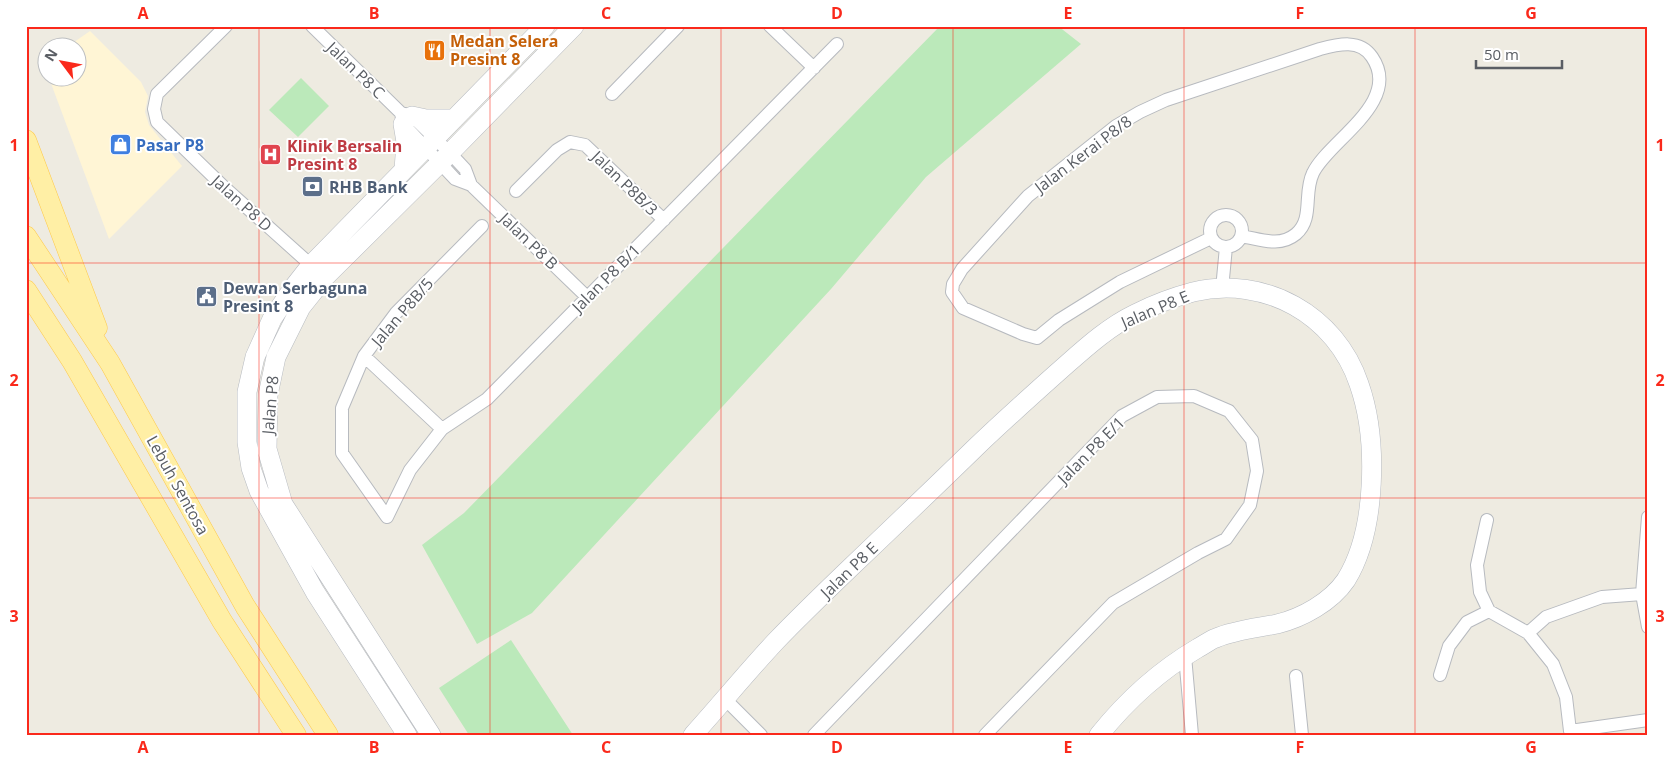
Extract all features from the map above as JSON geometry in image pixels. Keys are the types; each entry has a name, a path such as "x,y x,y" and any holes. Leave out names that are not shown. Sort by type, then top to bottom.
{"main road":[{"path":"26,140 110,363"},
{"name":"Lebuh Sentosa","path":"26,236 110,363 245,606 328,735"},
{"name":"Lebuh Sentosa","path":"26,290 72,361 222,621 296,735"},
{"path":"26,317 72,361"}],"street":[{"name":"Jalan P8 D","path":"226,26 157,94 154,109 157,122 225,188 311,265"},
{"name":"Jalan P8 C","path":"312,26 445,158"},
{"name":"Jalan P8","path":"407,735 315,592 259,491 251,468 247,442 247,392 255,357 272,319 311,265 545,26"},
{"name":"Jalan P8","path":"431,735 283,504 267,449 268,395 276,358 301,307 325,277 574,26"},
{"path":"612,94 678,26"},
{"path":"770,26 814,68"},
{"name":"Jalan P8 B/1","path":"387,517 410,470 442,429 487,399 837,44"},
{"name":"Jalan Kerai P8/8","path":"1211,238 1120,282 1058,320 1037,338 1023,334 963,308 952,292 953,284 962,269 1028,196 1116,126 1140,112 1216,82 1320,49 1353,44 1367,50 1379,70 1374,99 1357,124 1315,169 1309,183 1307,212 1304,224 1296,234 1285,241 1273,243 1241,236"},
{"path":"404,170 405,117 454,119"},
{"name":"Jalan P8B/3","path":"516,191 557,150 570,142 585,145 664,220"},
{"name":"Jalan P8 B","path":"445,158 465,168 471,185 587,298"},
{"path":"1225,214 1232,215 1241,224 1241,236 1238,242 1226,247 1220,246 1211,238 1210,225 1219,216 1225,214"},
{"name":"Jalan P8B/5","path":"387,517 342,453 342,408 364,356 396,313 482,226"},
{"path":"1222,289 1226,247"},
{"name":"Jalan P8 E","path":"693,735 778,639 1004,420 1092,342 1133,315 1194,292 1222,289 1256,290 1266,293 1292,304 1326,329 1343,350 1355,372 1363,394 1372,458 1367,525 1357,554 1346,580 1332,596 1312,610 1281,623 1248,629 1216,638 1185,656 1146,684 1099,735"},
{"path":"364,356 442,429"},
{"name":"Jalan P8 E/1","path":"814,735 1122,416 1157,397 1194,396 1229,411 1252,440 1256,470 1250,505 1226,539 1198,553 1113,603 994,732"},
{"path":"1648,517 1642,594 1648,628"},
{"path":"1487,520 1476,565 1480,592 1489,610 1528,633 1553,664 1566,697 1567,733 1648,720"},
{"path":"1528,633 1546,617 1602,598 1642,594"},
{"path":"1440,675 1449,646 1467,622 1489,610"},
{"path":"1185,656 1192,735"},
{"path":"1296,676 1302,735"},
{"path":"726,699 762,735"}],"shaded area":[{"name":"Pasar P8","path":"90,31 141,82 148,96 145,112 149,125 182,166 109,239 53,88 88,88 88,38 80,38"}],"green space":[{"path":"940,26 1058,26 1081,44 926,177 831,289 532,613 477,644 422,545 464,513"},
{"path":"301,78 329,106 298,137 269,110"},
{"path":"511,640 573,735 469,735 439,688"}],"place":[{"name":"Medan Selera Presint 8","path":"434,50"},
{"name":"Pasar P8","path":"120,145"},
{"name":"Klinik Bersalin Presint 8","path":"271,155"},
{"name":"RHB Bank","path":"313,187"},
{"name":"Dewan Serbaguna Presint 8","path":"207,297"}]}
